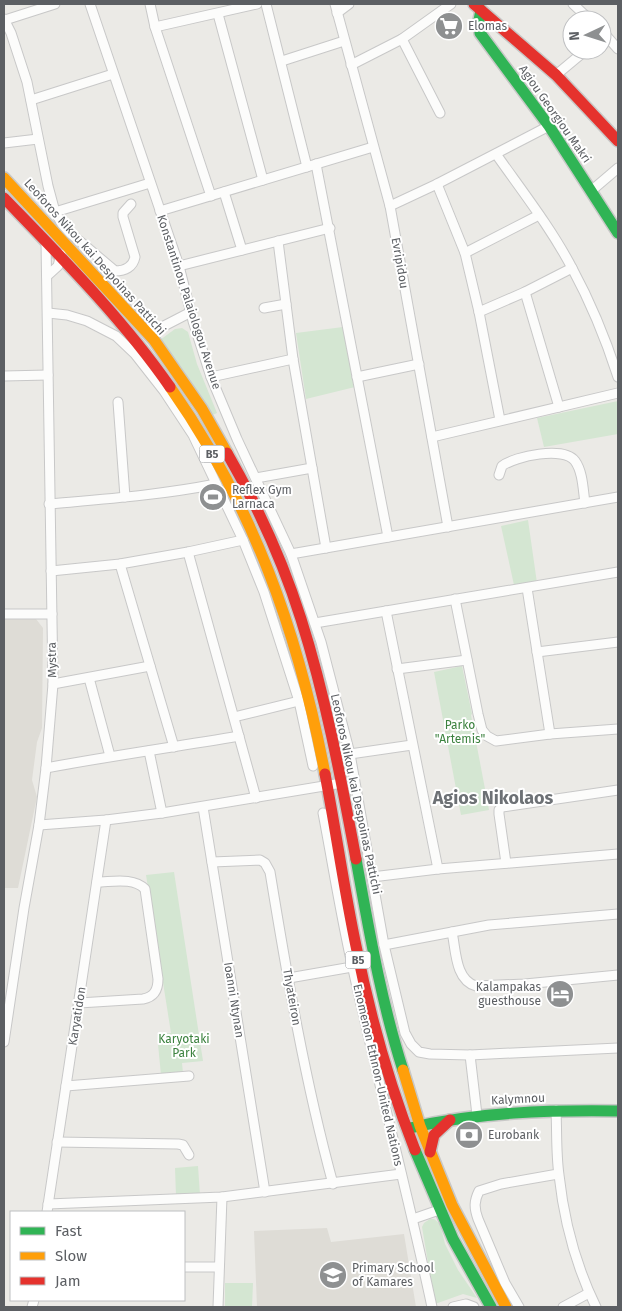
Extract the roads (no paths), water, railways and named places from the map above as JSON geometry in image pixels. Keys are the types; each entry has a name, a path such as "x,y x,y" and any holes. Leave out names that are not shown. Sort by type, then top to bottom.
{"main road":[{"path":"477,7 556,75 618,141"},
{"name":"Agiou Georgiou Makri","path":"477,7 480,33 549,126 618,232"},
{"name":"Leoforos Nikou kai Despoinas Pattichi","path":"4,178 154,340 207,417 235,467 276,551 301,619 320,688 342,783 375,961 391,1032 420,1126 452,1205 506,1307"},
{"name":"B5","path":"4,198 46,242 150,360 182,404 225,475 257,540 290,628 304,681 328,786 359,966 376,1036 406,1129 439,1210 457,1248 491,1307"},
{"name":"Kalymnou","path":"406,1129 477,1115 556,1110 618,1111"},
{"path":"430,1152 434,1135 450,1120"}],"street":[{"path":"56,4 4,19 11,32 27,82 55,212 70,233 116,271 120,271 130,267 134,263 135,257 123,219 123,213 131,204"},
{"name":"Konstantinou Palaiologou Avenue","path":"90,4 179,266 211,377 291,554 315,623 350,754 384,945 405,1033 411,1044 419,1052 470,1055"},
{"path":"150,4 155,27 211,196"},
{"path":"155,27 257,4"},
{"path":"266,4 330,228 388,537"},
{"path":"336,8 349,4"},
{"path":"351,65 402,39 451,4"},
{"name":"Evripidou","path":"336,8 390,206 448,527"},
{"path":"218,14 263,180"},
{"path":"402,39 440,113"},
{"path":"282,61 344,41"},
{"path":"556,75 574,60"},
{"path":"31,100 113,74"},
{"path":"390,206 549,126"},
{"path":"4,143 38,138"},
{"path":"160,211 374,148"},
{"path":"496,154 539,215 572,268 604,336 618,377"},
{"path":"591,190 618,168"},
{"path":"55,212 150,183"},
{"path":"436,184 464,252 480,312 500,420"},
{"path":"224,192 242,250"},
{"path":"464,252 539,215"},
{"path":"179,266 330,228"},
{"path":"47,276 58,266 62,239"},
{"path":"278,241 293,359 326,548"},
{"name":"Mystra","path":"4,1042 4,1031 39,825 53,684 46,242"},
{"path":"480,312 572,268"},
{"path":"525,292 559,406"},
{"path":"264,308 286,304"},
{"path":"144,329 160,328 191,312"},
{"path":"48,313 67,315 87,321 116,336 135,354 164,391 193,435 243,540 264,592 299,701 314,766"},
{"path":"154,340 160,328"},
{"path":"211,377 293,359"},
{"path":"357,377 419,364"},
{"path":"4,376 48,375"},
{"path":"432,437 559,406 618,394"},
{"path":"118,402 125,497"},
{"path":"498,475 502,466 514,460 548,453 568,455 574,459 578,466 585,503"},
{"path":"256,478 312,468"},
{"path":"49,504 125,497 216,484"},
{"path":"291,554 618,497"},
{"path":"51,572 120,564 243,540"},
{"path":"188,552 256,798"},
{"path":"120,564 174,747"},
{"path":"315,623 618,572"},
{"path":"527,588 550,734"},
{"path":"455,600 480,723 482,730 487,736 496,741 550,734 618,729"},
{"path":"386,611 438,869"},
{"path":"4,614 52,614"},
{"path":"537,652 618,642"},
{"path":"397,670 467,660"},
{"path":"53,684 150,666"},
{"path":"89,678 110,756"},
{"path":"234,717 299,701"},
{"path":"46,768 239,736"},
{"path":"350,754 412,744"},
{"path":"149,751 162,813"},
{"path":"39,825 106,820 162,813 342,783"},
{"path":"506,863 499,814 499,810 502,807 618,790"},
{"name":"Ioanni Ntynan","path":"203,807 265,1192"},
{"name":"Enomenon Ethnon-United Nations","path":"323,813 352,967 413,1219 432,1307"},
{"name":"Karyatidon","path":"48,1208 106,820"},
{"path":"372,877 438,869 618,854"},
{"name":"Thyateiron","path":"212,862 260,860 265,863 270,872 305,1068 333,1184"},
{"path":"79,1003 143,1000 150,998 158,986 145,889 140,884 134,882 97,882"},
{"path":"384,945 489,925 618,914"},
{"path":"452,932 460,972 469,984 476,986 525,984 618,975"},
{"path":"288,978 352,967"},
{"path":"477,1115 470,1055 618,1048"},
{"path":"66,1086 189,1076"},
{"path":"556,1110 558,1174 575,1256 596,1307"},
{"path":"57,1142 178,1144 183,1145 189,1155"},
{"path":"48,1208 222,1197 401,1174"},
{"path":"518,1307 505,1283 474,1209 474,1200 479,1191 501,1184 558,1174"},
{"path":"218,1307 222,1197"},
{"path":"413,1219 439,1210"},
{"path":"185,1267 219,1267"},
{"path":"563,1307 589,1293"},
{"path":"453,1307 466,1304 474,1307"}],"place":[{"name":"Elomas","path":"449,26"},
{"name":"Reflex Gym Larnaca","path":"213,497"},
{"name":"Kalampakas guesthouse","path":"560,994"},
{"name":"Eurobank","path":"469,1135"},
{"name":"Primary School of Kamares","path":"333,1275"}],"district":[{"name":"Agios Nikolaos","path":"493,798"}],"park label":[{"name":"Parko \"Artemis\"","path":"460,732"},
{"name":"Karyotaki Park","path":"184,1046"}]}
